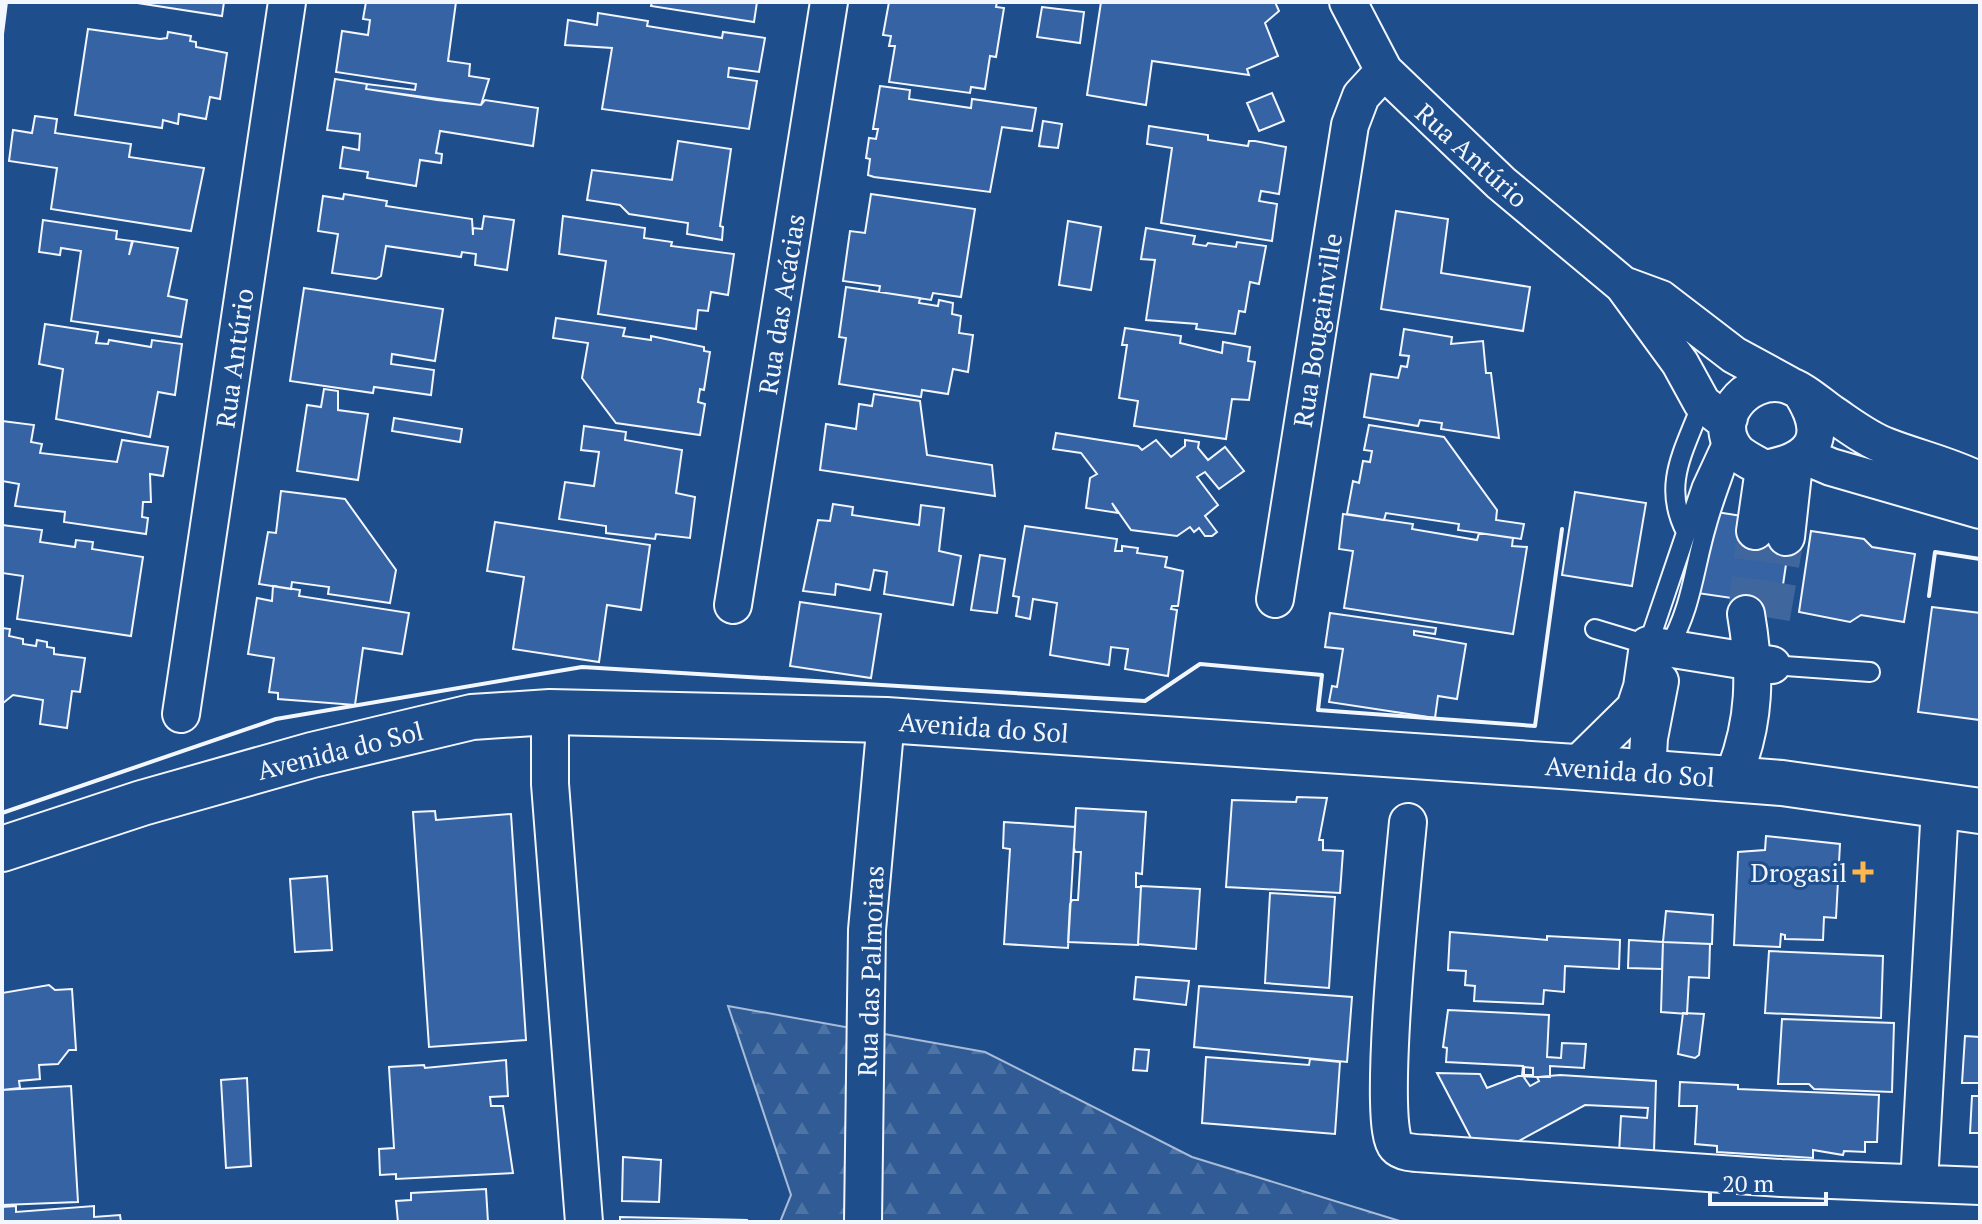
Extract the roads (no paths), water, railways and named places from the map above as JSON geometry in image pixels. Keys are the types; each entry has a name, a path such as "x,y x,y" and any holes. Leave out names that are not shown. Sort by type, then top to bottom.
{"street":[{"name":"Rua Antúrio","path":"181,714 287,2"},
{"name":"Rua das Acácias","path":"733,605 829,2"},
{"name":"Rua Antúrio","path":"1348,2 1384,71 1501,183 1623,285"},
{"name":"Rua Bougainville","path":"1275,599 1350,125 1361,96 1384,71"},
{"path":"1623,285 1661,299 1734,355 1795,388 1885,446 1980,481"},
{"path":"1623,285 1723,423 1739,454 1831,467 1980,510"},
{"path":"1723,423 1737,400 1751,387 1770,382 1795,388 1814,412 1815,435 1787,463 1770,534"},
{"path":"1759,616 1769,758 1782,783"},
{"path":"1658,646 1763,664"},
{"path":"1575,767 1635,708 1658,646"},
{"path":"1647,773 1658,646"},
{"path":"1732,779 1747,736 1763,664"},
{"path":"550,712 550,784 584,1222"},
{"name":"Avenida do Sol","path":"2,849 142,803 312,755 472,717 550,712 886,720 1782,783 1960,808"},
{"name":"Rua das Palmoiras","path":"863,1222 867,930 886,720"},
{"path":"1919,1183 1960,808"},
{"path":"1408,822 1389,1058 1388,1128 1395,1145 1405,1151 1431,1154 1781,1178 1980,1186"}],"lane":[{"path":"1658,646 1686,532 1723,423"},
{"path":"1686,532 1675,510 1675,481 1723,423"},
{"path":"1658,646 1681,626 1692,595 1723,423"},
{"path":"1595,629 1658,646"},
{"path":"1763,664 1870,672"}],"tunnel":[{"path":"1746,614 1755,531"},
{"path":"1772,618 1786,537"}],"place":[{"name":"Drogasil","path":"1863,872"}]}
